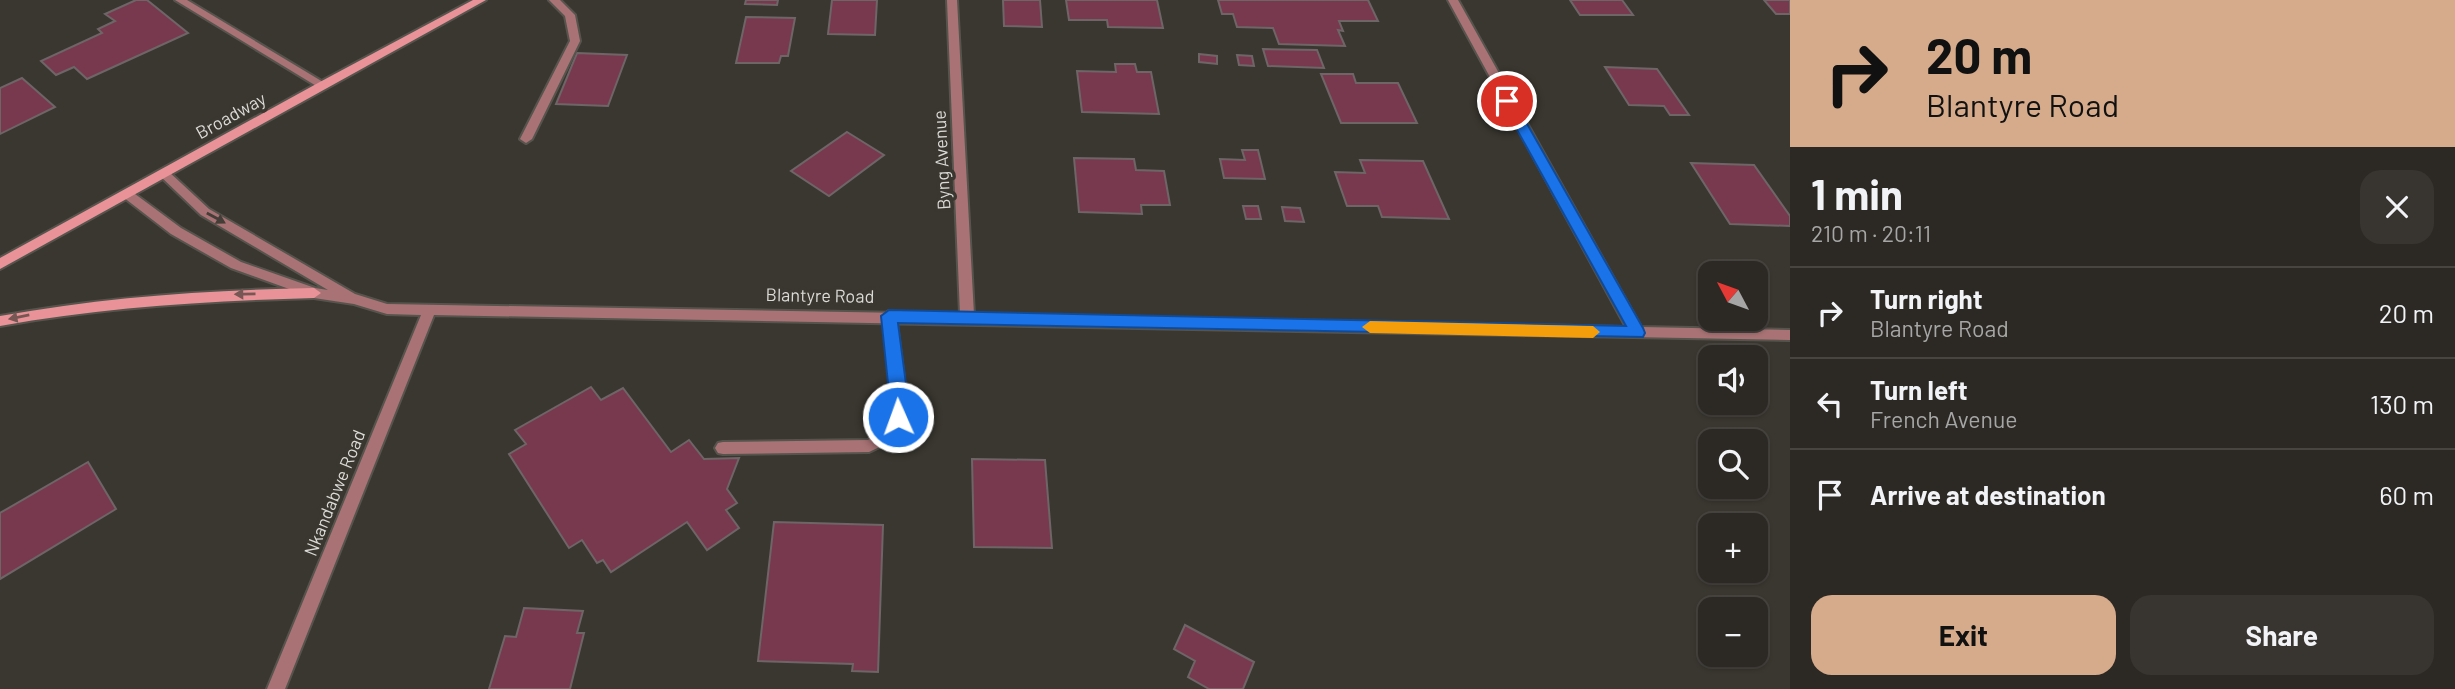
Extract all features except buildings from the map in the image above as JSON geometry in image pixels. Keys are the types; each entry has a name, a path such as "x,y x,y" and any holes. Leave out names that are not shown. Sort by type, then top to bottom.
{"main road":[{"name":"Broadway","path":"0,264 481,0"},
{"path":"0,321 131,301 314,293"}],"street":[{"path":"180,0 322,85"},
{"path":"526,139 575,41 570,15 554,0"},
{"name":"Byng Avenue","path":"952,0 967,318"},
{"path":"1453,0 1637,333"},
{"path":"164,174 205,212 354,299"},
{"name":"Blantyre Road","path":"127,194 176,231 236,265 314,293 354,299 387,309 889,316 1790,335"},
{"name":"Nkandabwe Road","path":"276,689 429,311"},
{"path":"723,449 869,446 888,436 898,417 900,399 889,316"}],"slow traffic":[{"path":"1370,327 1593,332"}],"route":[{"path":"898,417 900,399 889,316 1637,333 1507,101"}]}
